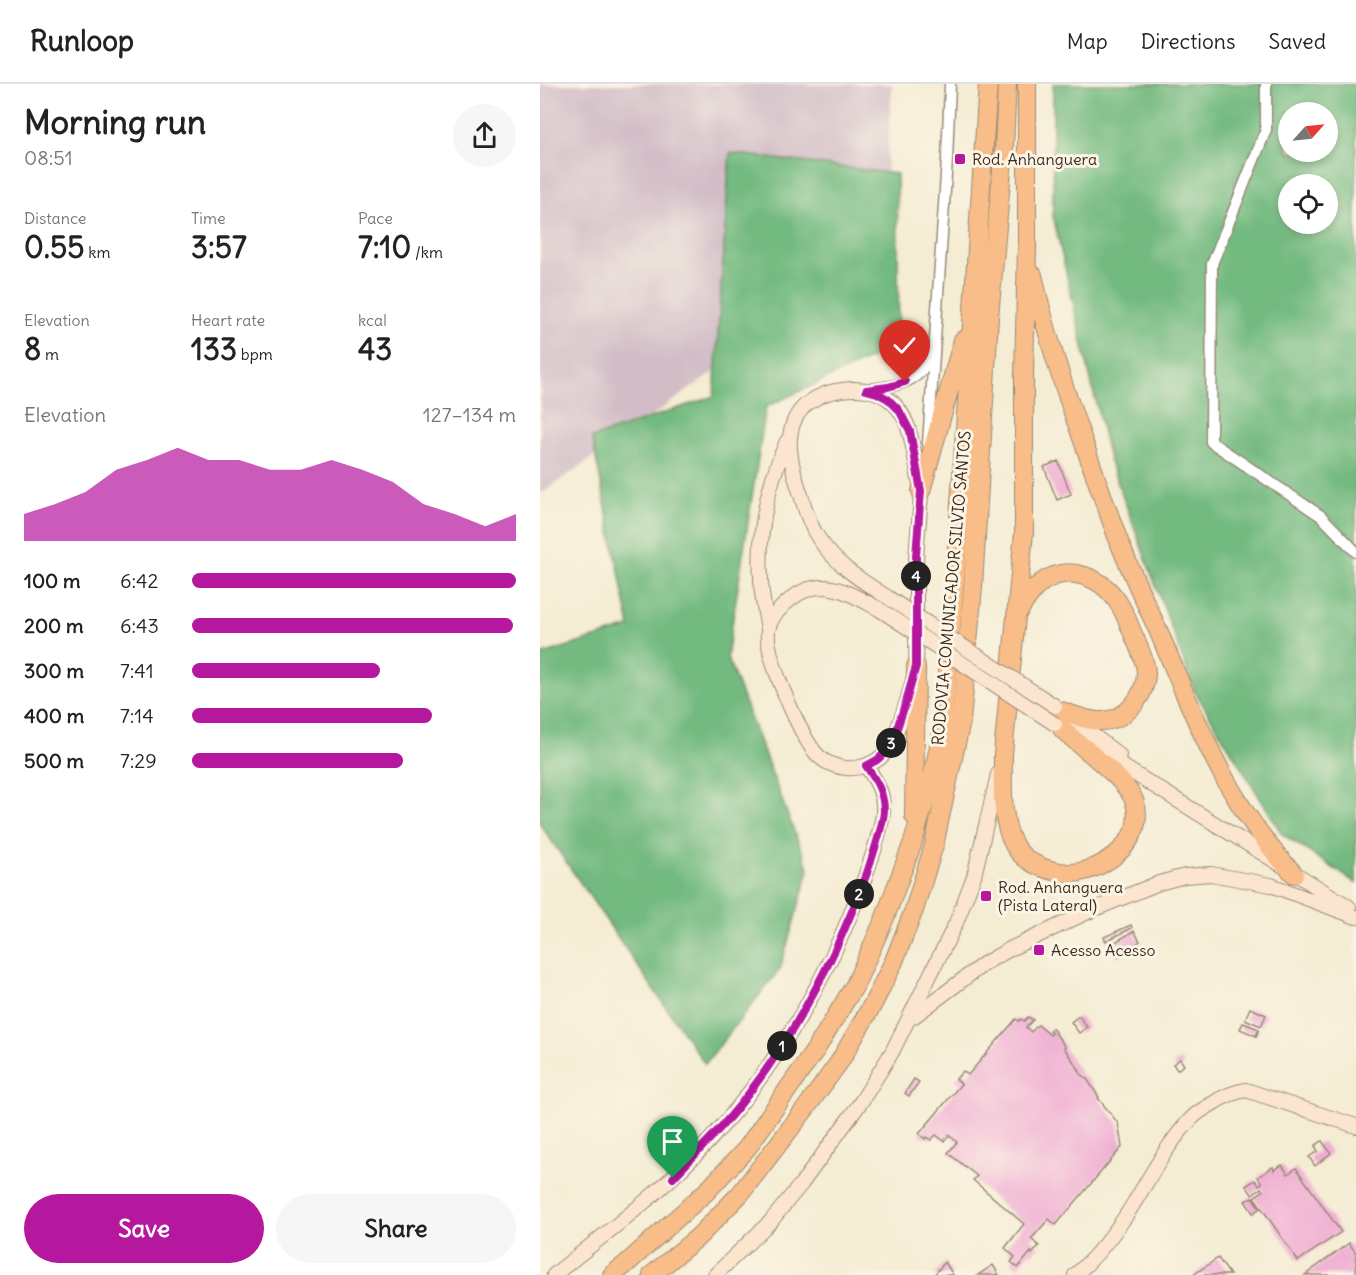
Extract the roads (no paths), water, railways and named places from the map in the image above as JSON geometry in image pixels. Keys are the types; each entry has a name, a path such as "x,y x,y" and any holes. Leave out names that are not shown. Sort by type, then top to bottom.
{"highway":[{"name":"RODOVIA COMUNICADOR SILVIO SANTOS","path":"612,1275 708,1190 747,1148 786,1094 855,985 884,921 913,842 933,774 942,732 955,579 988,84"},
{"name":"RODOVIA COMUNICADOR SILVIO SANTOS","path":"652,1275 698,1237 740,1194 840,1061 874,1002 894,961 914,910 934,845 961,721 973,587 988,317 1004,147 1007,84"},
{"path":"1027,84 1024,532 1003,754 1005,817 1015,846 1024,856 1038,866 1072,874 1091,869 1111,859 1124,848 1134,831 1137,820 1135,803 1130,792 1058,717"},
{"path":"1027,247 1040,309 1066,396 1118,539 1192,715 1233,793 1262,837 1294,874"},
{"path":"921,491 974,304"},
{"path":"1017,613 1031,593 1049,578 1073,573 1087,576 1102,584 1112,594 1140,649 1146,670 1145,680 1139,697 1124,713 1103,721 1058,717"},
{"path":"913,842 916,666"}],"main road":[{"path":"847,389 866,390 888,399 899,410 910,431 921,491 916,556 916,666 893,740 886,752 866,766 847,768 830,764 816,754 807,740 778,677 768,641 760,580 762,529 770,489 790,434 803,407 832,391 847,389"},
{"path":"790,434 790,452 806,510 817,536 846,570 890,598 1186,805 1356,912"},
{"path":"768,629 775,613 792,597 809,589 824,587 842,590 879,609 1058,717"},
{"path":"715,1275 771,1221 802,1183 861,1102 892,1053 956,923 974,876 1003,754"},
{"path":"554,1275 673,1178 752,1090 795,1027 852,914 874,854 884,813 882,795 877,781 866,766"},
{"path":"909,1020 985,963 1010,949 1092,910 1159,883 1185,876 1211,874 1271,885 1356,916"},
{"path":"1075,1275 1089,1264 1114,1233 1175,1137 1195,1115 1226,1095 1246,1090 1356,1126"}],"street":[{"path":"927,468 950,84"},
{"path":"1266,84 1266,130 1212,264 1211,442 1321,516 1356,552"},
{"path":"866,390 888,387 915,377 922,370 933,349"}],"place":[{"name":"Rod. Anhanguera","path":"960,159"},
{"name":"Rod. Anhanguera (Pista Lateral)","path":"986,896"},
{"name":"Acesso Acesso","path":"1039,950"}]}
